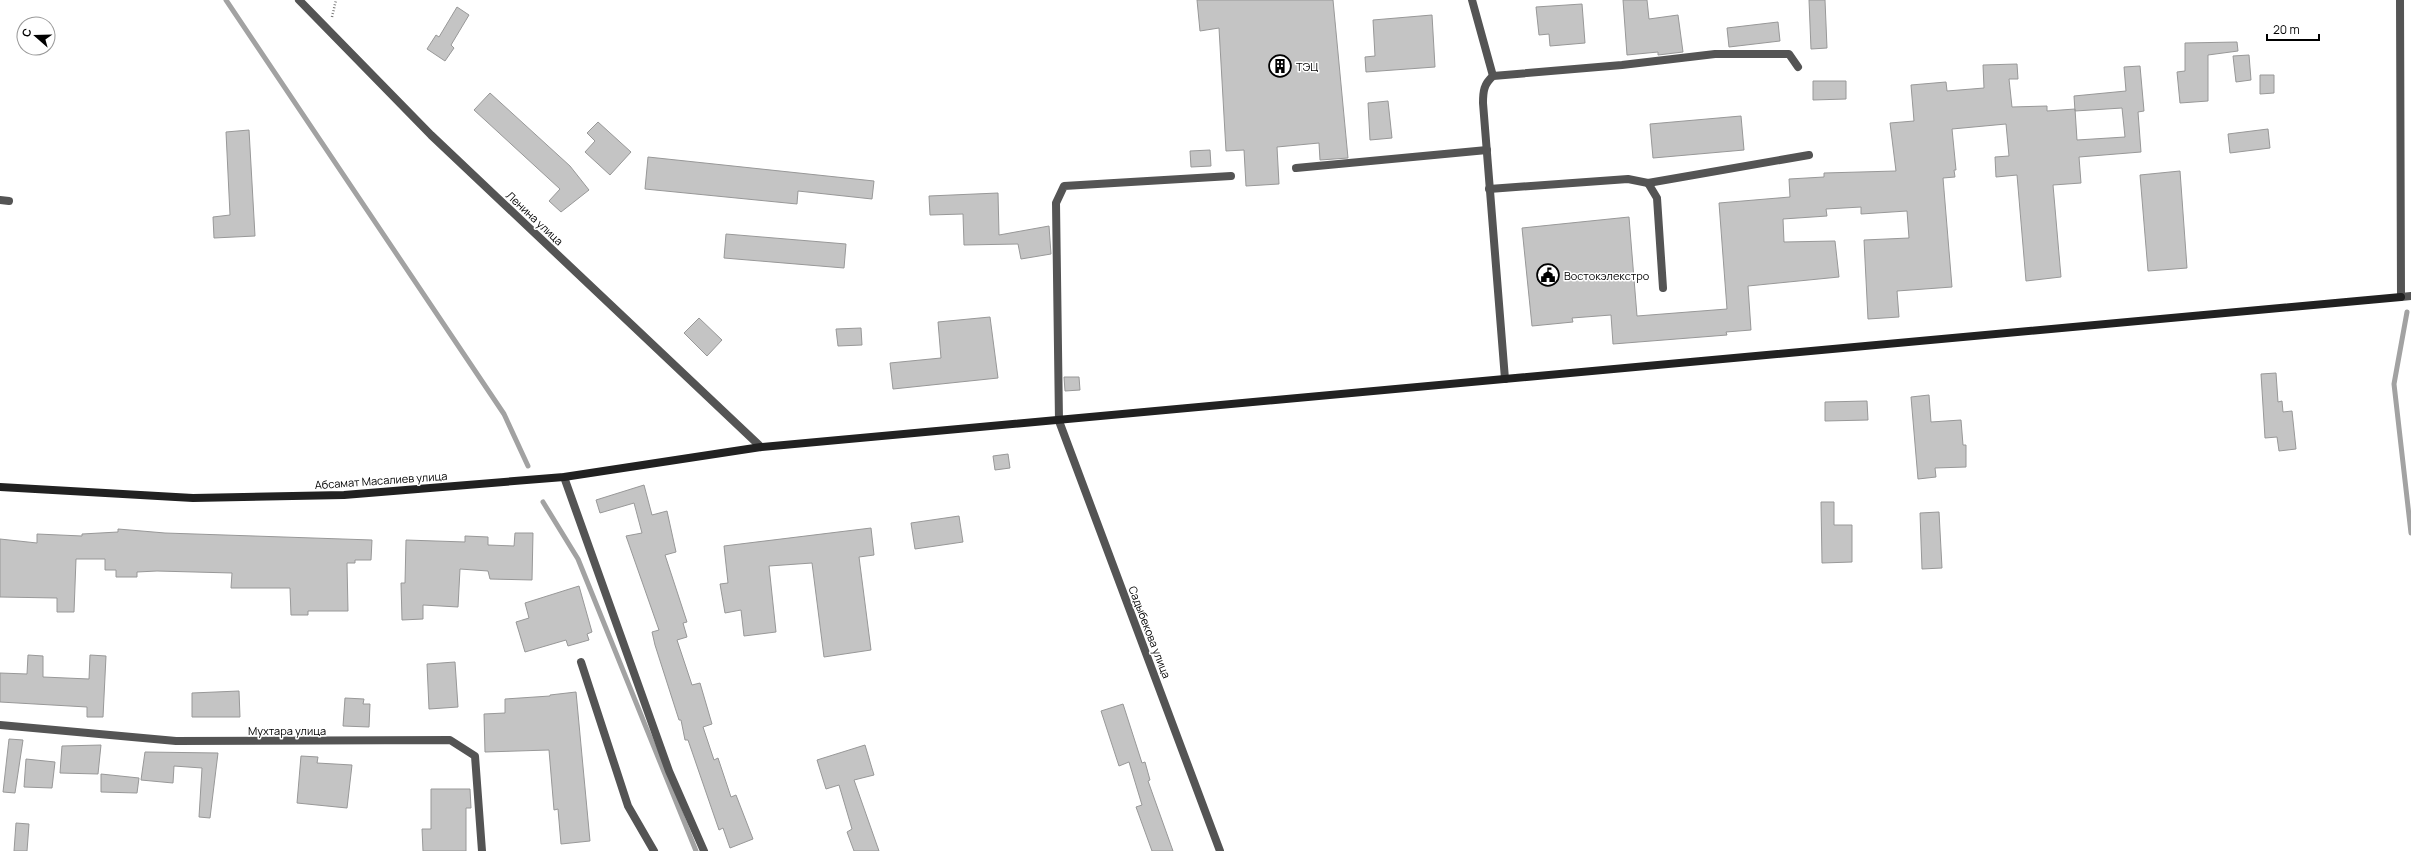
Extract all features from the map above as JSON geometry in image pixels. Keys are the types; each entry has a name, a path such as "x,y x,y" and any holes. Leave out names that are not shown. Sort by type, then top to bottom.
{"street":[{"name":"Ленина улица","path":"299,0 431,135 761,447"},
{"path":"1472,0 1493,76"},
{"path":"2400,0 2401,297 2411,296"},
{"path":"1505,379 1483,90 1493,76 1622,65 1715,54 1789,54 1798,67"},
{"path":"1296,168 1487,150"},
{"path":"1490,189 1628,179 1648,183 1809,155"},
{"name":"Садыбекова улица","path":"1220,851 1059,421 1056,203 1064,186 1231,176"},
{"path":"1648,183 1657,198 1663,288"},
{"path":"0,200 9,201"},
{"name":"Абсамат Масалиев улица","path":"0,487 192,498 344,495 564,477 761,447 1059,421 2401,297"},
{"path":"564,477 668,771 704,851"},
{"path":"580,662 628,806 654,851"},
{"name":"Мухтара улица","path":"0,725 176,741 450,740 475,756 482,851"}],"building":[{"name":"ТЭЦ","path":"1197,0 1333,0 1348,158 1320,160 1319,143 1277,147 1279,184 1246,186 1244,150 1226,151 1219,28 1200,31"},
{"path":"1623,0 1647,0 1649,19 1678,15 1683,52 1658,55 1658,52 1627,55"},
{"path":"1809,0 1825,0 1827,48 1811,49"},
{"path":"1582,4 1585,43 1550,46 1549,34 1539,35 1536,7"},
{"path":"457,7 469,15 451,45 454,48 445,61 427,49 436,35 439,37"},
{"path":"1432,15 1435,67 1366,72 1365,57 1375,56 1373,20"},
{"path":"1778,22 1780,41 1729,47 1727,28"},
{"path":"2237,42 2238,51 2208,55 2208,101 2180,103 2177,72 2185,71 2185,43"},
{"path":"2249,55 2251,80 2236,82 2233,56"},
{"path":"2017,64 2018,79 2009,79 2012,107 2047,106 2047,111 2075,109 2074,96 2126,91 2124,67 2140,66 2144,111 2138,112 2141,152 2079,157 2081,183 2053,185 2061,277 2026,281 2017,175 1996,177 1995,157 2009,156 2006,124 1952,129 1956,170 1954,170 1955,177 1943,178 1952,287 1897,291 1899,317 1868,319 1864,240 1909,238 1907,211 1861,214 1861,207 1826,209 1827,216 1783,219 1784,242 1835,241 1839,277 1748,286 1751,330 1726,332 1727,335 1613,344 1611,315 1572,318 1573,322 1532,326 1522,228 1629,217 1637,316 1727,309 1719,203 1790,197 1789,179 1824,177 1824,173 1896,171 1890,123 1914,121 1911,85 1946,82 1947,91 1984,88 1983,65","holes":["2122,108 2125,137 2077,140 2075,111"]},
{"path":"2260,75 2274,75 2274,93 2260,94"},
{"path":"1813,81 1846,81 1846,99 1813,100"},
{"path":"490,93 570,166 589,190 561,212 549,201 560,189 474,110"},
{"path":"1388,101 1392,138 1370,140 1368,103"},
{"path":"1741,116 1744,150 1653,158 1650,124"},
{"path":"598,122 631,152 610,175 585,152 595,141 587,133"},
{"path":"2268,129 2270,148 2230,153 2228,134"},
{"path":"249,130 255,236 214,238 213,217 230,215 226,132"},
{"path":"1210,150 1211,166 1191,167 1190,151"},
{"path":"648,157 874,181 872,199 798,191 797,204 645,189"},
{"path":"2180,171 2187,268 2148,271 2140,175"},
{"path":"998,193 999,235 1049,226 1051,254 1021,259 1018,244 964,245 963,214 930,215 929,196"},
{"path":"726,234 846,244 844,268 724,258"},
{"path":"990,317 998,378 893,389 890,363 941,358 938,322"},
{"path":"699,318 722,340 707,356 684,333"},
{"path":"861,328 862,345 838,346 836,329"},
{"path":"2276,373 2278,402 2282,401 2283,412 2292,411 2296,449 2279,451 2277,437 2265,438 2261,374"},
{"path":"1064,377 1079,377 1080,390 1065,391"},
{"path":"1929,395 1931,422 1961,420 1963,445 1966,445 1966,467 1935,468 1936,477 1918,479 1911,397"},
{"path":"1867,401 1868,420 1825,421 1825,402"},
{"path":"1008,454 1010,468 995,470 993,456"},
{"path":"644,485 652,515 667,511 676,552 665,555 687,622 683,623 687,637 677,640 692,685 700,683 712,724 703,727 714,760 718,758 731,797 736,795 753,839 730,848 723,828 719,830 688,740 685,740 681,720 679,720 655,645 652,632 659,630 626,536 642,533 634,503 600,513 596,500"},
{"path":"1821,502 1834,502 1834,525 1852,525 1852,562 1822,563"},
{"path":"1939,512 1942,568 1922,569 1920,513"},
{"path":"959,516 963,542 915,549 911,523"},
{"path":"871,528 874,555 859,557 871,650 824,657 812,563 769,566 776,632 744,636 741,610 725,613 720,584 728,583 724,546"},
{"path":"118,529 165,533 372,540 371,560 355,560 355,563 347,563 348,611 308,611 308,615 291,615 290,588 231,588 232,573 157,571 137,572 137,577 116,577 116,570 105,570 105,559 76,559 74,612 57,612 57,598 0,597 0,539 37,543 37,534 82,536 82,534 118,532"},
{"path":"515,533 533,533 532,580 490,579 488,571 460,569 458,607 423,605 423,619 402,620 401,583 405,583 406,540 465,542 465,536 488,537 488,545 514,546"},
{"path":"579,586 592,632 587,634 589,640 568,646 566,640 525,652 516,622 529,618 525,603"},
{"path":"28,655 43,656 43,677 89,679 90,655 106,656 103,717 87,717 87,707 0,702 0,673 27,674"},
{"path":"455,662 458,707 429,709 427,664"},
{"path":"239,691 240,717 192,717 192,693"},
{"path":"576,692 590,841 561,844 558,809 554,810 549,750 485,752 484,714 505,713 505,699 550,696"},
{"path":"345,698 364,699 363,704 370,704 369,727 343,726"},
{"path":"1123,704 1142,763 1145,762 1150,780 1148,781 1173,851 1152,851 1136,807 1142,805 1129,762 1119,766 1101,711"},
{"path":"9,739 23,740 15,793 3,792"},
{"path":"101,745 98,774 60,773 62,746"},
{"path":"865,745 874,775 854,780 879,851 854,851 847,832 852,829 839,785 826,789 817,760"},
{"path":"145,752 218,753 210,818 199,817 202,768 174,766 173,783 141,780"},
{"path":"301,756 318,757 317,763 352,765 347,808 297,803"},
{"path":"26,759 55,762 52,788 24,787"},
{"path":"101,774 139,778 137,793 101,792"},
{"path":"431,789 470,789 471,808 466,808 466,851 423,851 422,829 431,829"},
{"path":"16,823 29,824 27,851 14,851"}],"waterway":[{"path":"226,0 504,414 528,466"},
{"path":"2407,312 2394,384 2411,533"},
{"path":"543,502 578,559 696,851"}],"place":[{"name":"ТЭЦ","path":"1280,66"},
{"name":"Востокэлекстро","path":"1548,275"}]}
